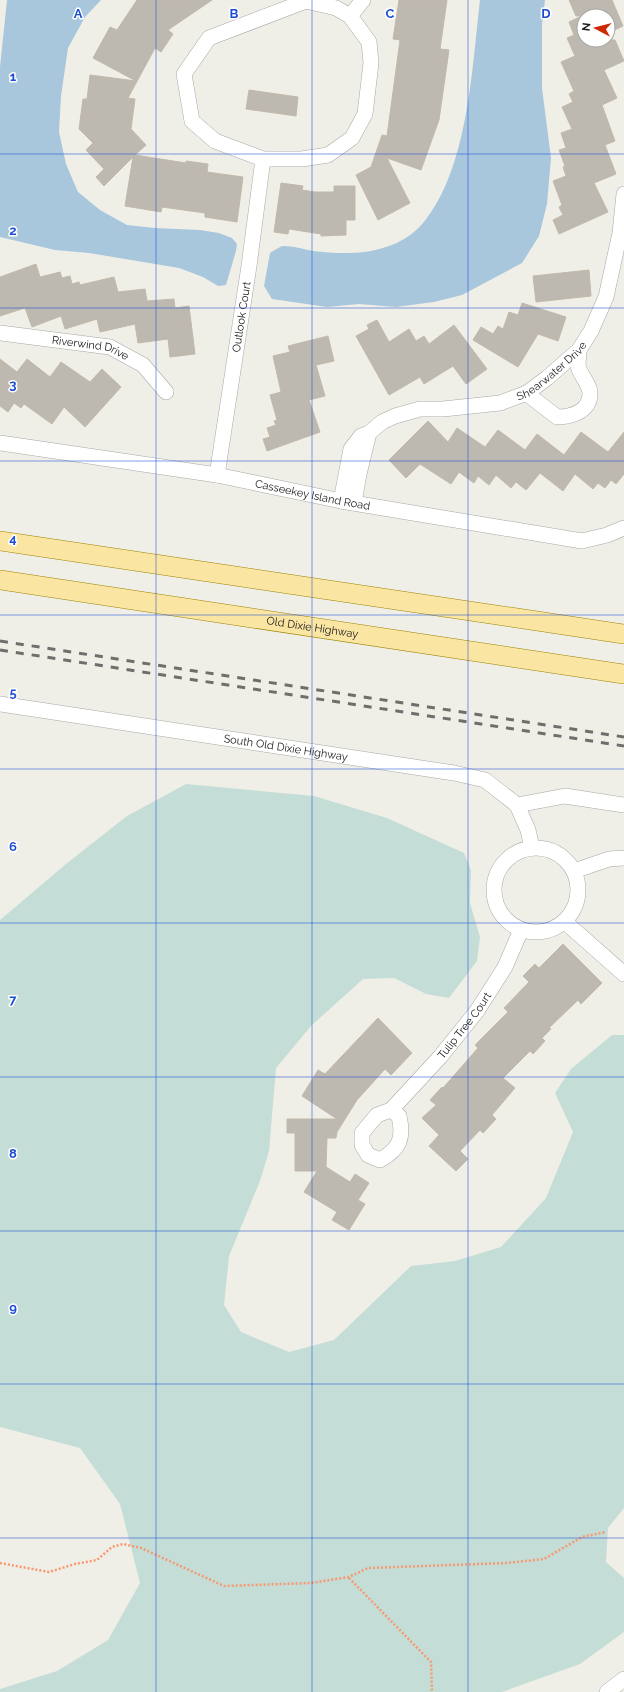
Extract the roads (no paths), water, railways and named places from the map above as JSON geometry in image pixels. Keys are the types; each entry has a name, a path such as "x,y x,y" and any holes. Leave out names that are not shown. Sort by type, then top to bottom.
{"main road":[{"path":"0,541 624,634"},
{"name":"Old Dixie Highway","path":"0,580 624,674"}],"street":[{"path":"350,16 363,0"},
{"path":"306,1 336,8 350,16 369,42 371,63 365,114 352,138 328,155 302,159 263,159 214,141 192,121 184,74 208,38 306,1"},
{"name":"Outlook Court","path":"217,474 249,266 263,159"},
{"name":"Shearwater Drive","path":"347,502 351,450 361,436 369,433 382,422 408,411 500,403 526,393 547,378 579,350 591,331 606,297 620,233 624,194"},
{"name":"Riverwind Drive","path":"0,333 110,348 142,365 166,392"},
{"path":"526,393 557,417 573,416 582,410 589,400 590,391 579,368 579,350"},
{"name":"Casseekey Island Road","path":"0,443 217,474 347,502 582,541 606,535 624,528"},
{"name":"South Old Dixie Highway","path":"0,704 454,773 485,780 516,805 528,830 532,848"},
{"path":"516,805 565,796 624,805"},
{"path":"532,848 547,849 559,855 570,864 574,871 579,892 575,908 565,922 546,932 521,930 506,919 498,906 494,892 496,878 509,858 516,853 532,848"},
{"path":"574,871 609,859 624,858"},
{"path":"565,922 624,974"},
{"name":"Tulip Tree Court","path":"391,1110 440,1057 477,1011 505,967 521,930"},
{"path":"607,1692 624,1679"}],"railway":[{"path":"0,641 624,737"},
{"path":"0,650 624,746"}]}
